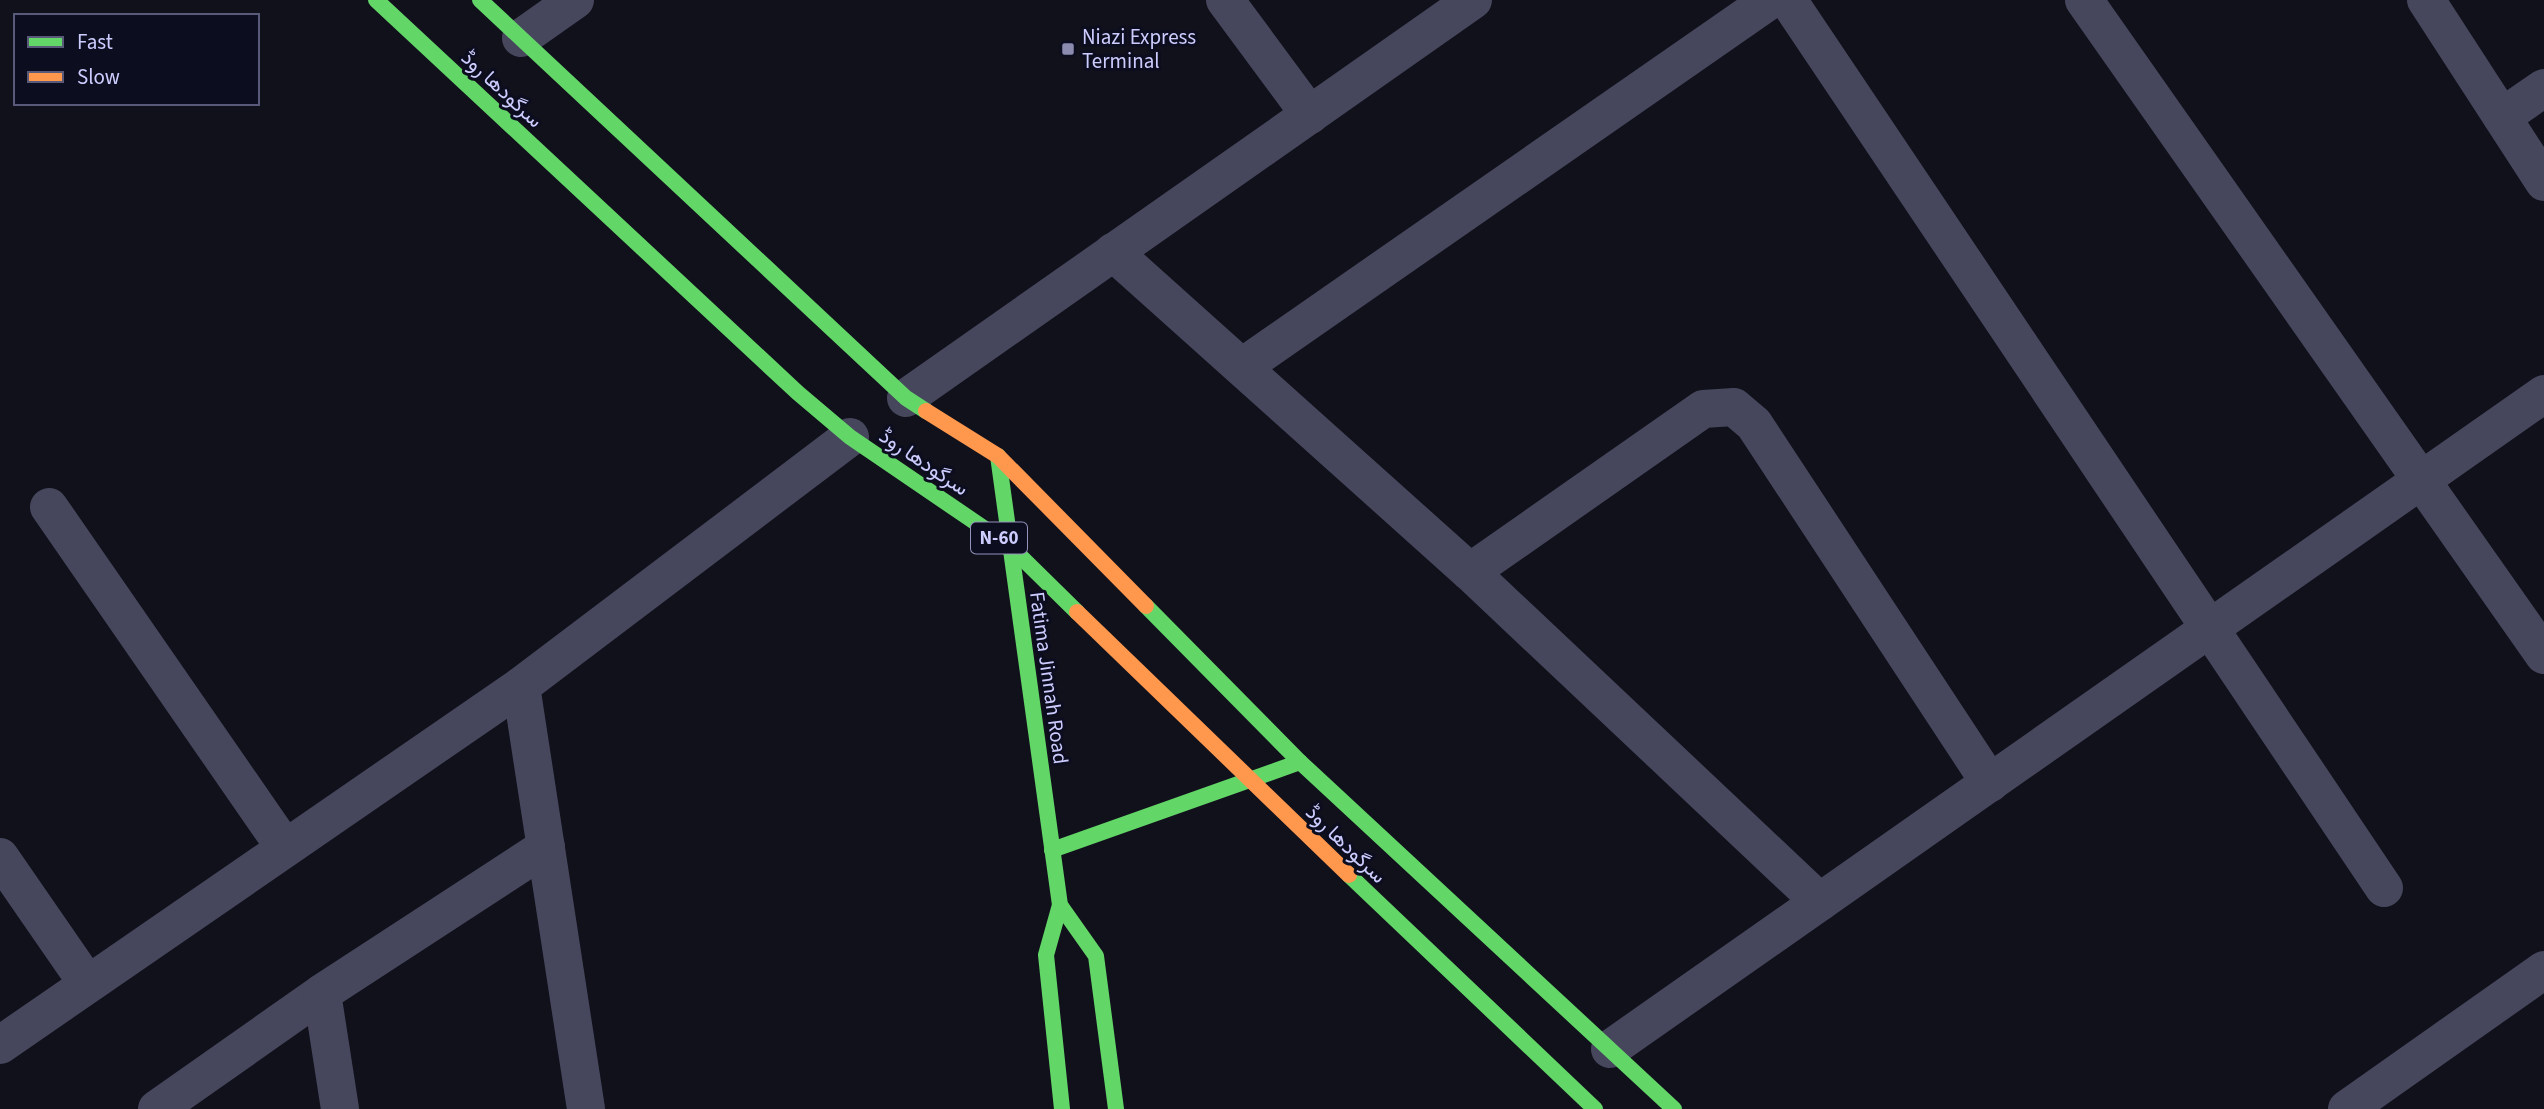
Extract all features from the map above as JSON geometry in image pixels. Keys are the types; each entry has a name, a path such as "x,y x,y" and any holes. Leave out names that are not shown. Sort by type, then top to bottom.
{"main road":[{"name":"سرگودھا روڈ","path":"376,0 798,393 850,437 1010,546 1249,780 1595,1109"},
{"name":"سرگودھا روڈ","path":"480,0 906,398 998,456 1300,762 1674,1109"},
{"name":"Fatima Jinnah Road","path":"998,456 1060,905 1046,955 1062,1109"},
{"path":"1052,850 1300,762"},
{"name":"Fatima Jinnah Road","path":"1060,905 1096,956 1116,1109"}],"street":[{"path":"521,38 575,0"},
{"path":"1225,0 1310,115"},
{"path":"906,398 1473,0"},
{"path":"1242,367 1770,0"},
{"path":"1788,0 2384,888"},
{"path":"2084,0 2544,655"},
{"path":"2426,0 2544,182"},
{"path":"2502,117 2544,88"},
{"path":"1113,252 1470,572 1820,902"},
{"path":"1610,1049 2544,394"},
{"path":"1470,572 1703,409 1734,407 1754,424 1990,783"},
{"path":"0,1045 521,686 850,437"},
{"path":"49,507 285,848"},
{"path":"521,686 586,1109"},
{"path":"157,1109 322,993 546,847"},
{"path":"0,857 87,984"},
{"path":"2347,1109 2544,970"},
{"path":"322,993 340,1109"}],"traffic: fast":[{"path":"376,0 798,393 850,437 1010,546 1077,612"},
{"path":"480,0 906,398 926,411"},
{"path":"998,456 1060,905 1096,956 1116,1109"},
{"path":"1146,606 1300,762 1674,1109"},
{"path":"1052,850 1300,762"},
{"path":"1349,875 1595,1109"},
{"path":"1060,905 1046,955 1062,1109"}],"traffic: slow":[{"path":"926,411 998,456 1146,606"},
{"path":"1077,612 1349,875"}],"place":[{"name":"Niazi Express Terminal","path":"1068,49"}]}
